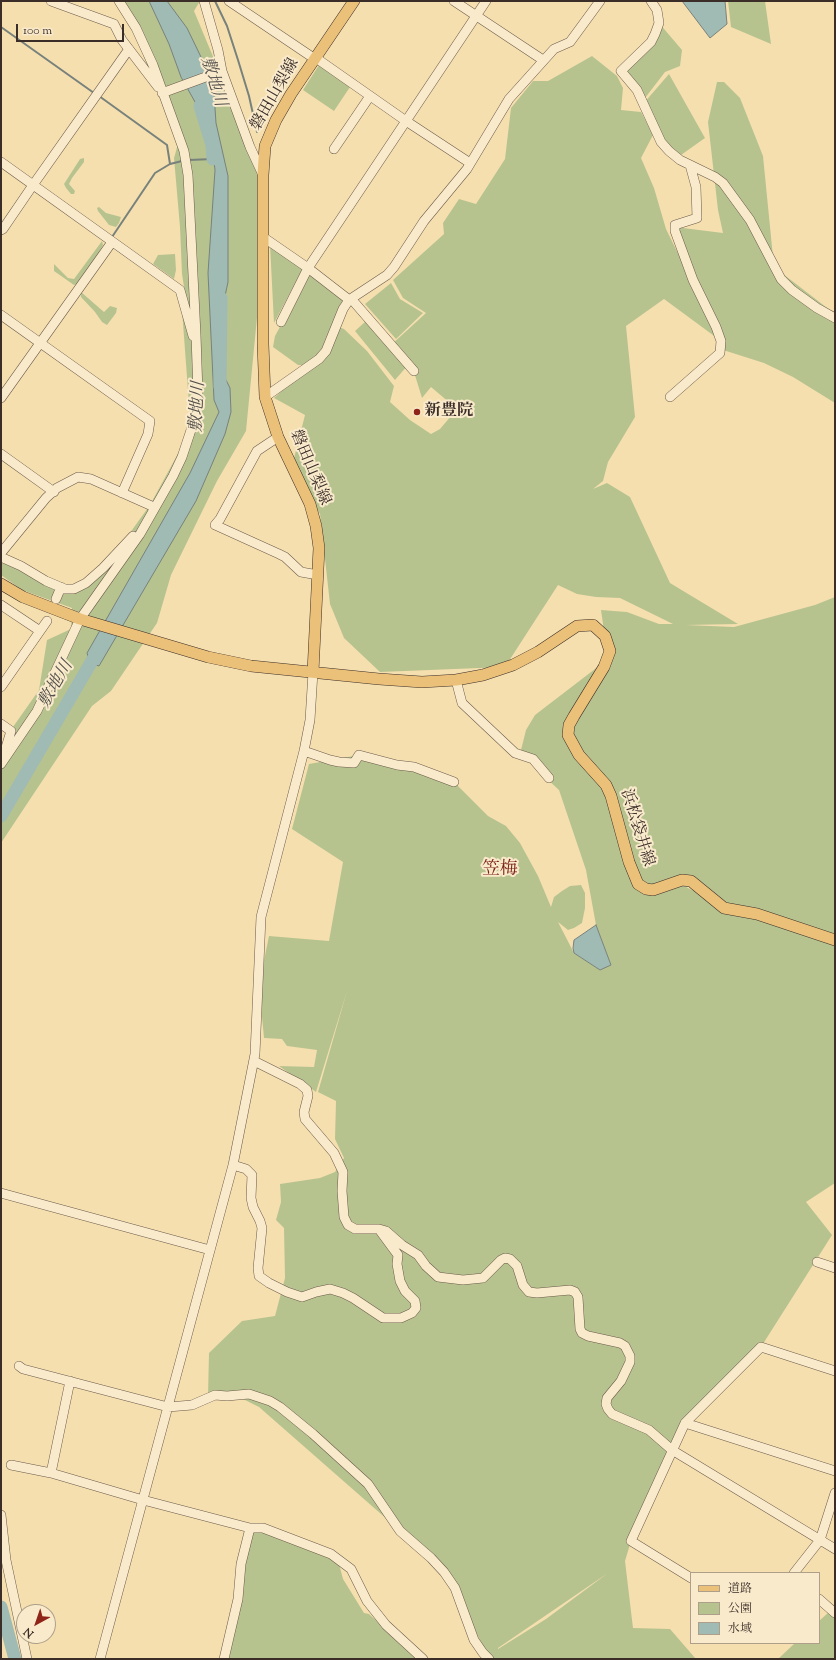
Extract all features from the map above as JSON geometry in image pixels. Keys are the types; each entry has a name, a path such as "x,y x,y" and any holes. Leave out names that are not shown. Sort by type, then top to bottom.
{"main road":[{"name":"磐田山梨線","path":"313,672 319,548 312,512 278,437 265,398 263,175 266,146 276,120 354,1"},
{"path":"1,584 23,597 82,620 208,657 251,666 313,672"},
{"name":"浜松袋井線","path":"313,672 422,682 456,680 513,665 538,652 577,626 593,625 605,636 610,651 608,659 574,716 568,735 579,755 606,784 611,796 629,862 638,884 646,889 653,890 682,880 691,882 724,908 733,911 756,914 835,940"}],"street":[{"path":"51,1 114,24 129,49 165,92"},
{"path":"1,764 37,711 82,620 144,526 182,457 195,418 198,394 195,341 196,335 188,175 184,151 165,92 136,28 119,1"},
{"path":"204,1 220,69"},
{"path":"229,1 470,163"},
{"path":"454,1 543,60"},
{"path":"281,322 308,268 486,1"},
{"path":"265,398 319,359 326,351 343,309 350,300 387,275 394,267 424,221 470,163 509,99 554,49 570,42 600,1"},
{"path":"651,1 657,10 659,22 655,34 651,42 621,71 637,90 661,142 680,160 715,177 722,183 750,220 781,278 792,290 835,318"},
{"path":"206,34 250,147 263,175"},
{"path":"1,230 129,49"},
{"path":"165,92 220,69"},
{"path":"334,149 370,96"},
{"path":"1,162 180,290 195,341"},
{"path":"670,397 720,353 721,341 716,327 693,280 675,230 675,225 698,218 696,187 690,165"},
{"path":"263,237 354,302 414,372"},
{"path":"1,398 112,242"},
{"path":"1,314 150,421 148,434 122,493"},
{"path":"278,437 257,451 220,519 215,525 285,557 301,572 318,575"},
{"path":"1,454 54,492"},
{"path":"1,553 46,498 68,482 78,477 91,479 154,508"},
{"path":"1,557 61,587 74,590 86,583 144,526"},
{"path":"56,599 61,587"},
{"path":"1,605 40,631"},
{"path":"1,687 47,621"},
{"path":"100,1659 233,1165 254,1061 257,1027 261,917 304,752 310,720 313,672"},
{"path":"456,680 462,703 515,753 533,759 549,778"},
{"path":"1,724 11,731 1,764"},
{"path":"304,752 330,760 346,762 354,762 359,755 397,765 414,767 454,782"},
{"path":"254,1061 300,1084 307,1090 308,1096 304,1112 305,1119 334,1153 343,1172 342,1191 344,1217 348,1225 360,1229 379,1229 386,1232 402,1245 418,1255 426,1266 438,1277 464,1280 482,1278 505,1258 510,1259 517,1266 523,1285 529,1292 537,1294 570,1290 575,1292 578,1297 580,1329 582,1333 588,1336 620,1343 625,1346 630,1356 630,1362 620,1381 607,1398 606,1404 612,1414 649,1430 672,1450 835,1549"},
{"path":"233,1165 246,1169 252,1175 252,1207 260,1220 262,1228 258,1268 259,1276 287,1292 302,1297 330,1289 353,1298 383,1318 401,1318 412,1313 416,1308 415,1301 405,1291 400,1281 397,1264 398,1255 379,1229"},
{"path":"1,1193 210,1250"},
{"path":"817,1262 835,1268"},
{"path":"690,1577 630,1541 685,1423 761,1347 835,1371"},
{"path":"19,1366 168,1407 192,1405 215,1395 227,1396 249,1394 270,1401 280,1407 313,1434 368,1484 400,1531 431,1558 444,1572 455,1588 474,1640 487,1658"},
{"path":"51,1473 70,1381"},
{"path":"685,1423 835,1472"},
{"path":"11,1465 51,1473 143,1500 250,1528 263,1528 330,1554 351,1569 367,1601 386,1624 423,1659"},
{"path":"795,1572 820,1540 835,1493"},
{"path":"1,1514 6,1560 27,1659"},
{"path":"224,1659 238,1599 241,1564 250,1528"},
{"path":"820,1600 835,1613"}],"green space":[{"path":"122,1 200,1 194,11 260,169 263,256 246,431 217,481 171,575 157,623 111,691 92,706 1,843 1,744 39,690 47,640 71,629 72,608 22,590 1,575 1,562 72,591 109,562 150,505 199,415 192,343 195,391 191,403 189,404 182,310 190,326 182,274 180,227 174,158 178,144"},
{"path":"728,1 765,1 771,44 731,27"},
{"path":"659,23 682,50 680,66 665,72 642,102 623,69 653,43"},
{"path":"592,56 617,76 623,88 621,110 641,112 653,135 641,158 654,188 666,229 714,327 675,227 723,233 718,210 708,122 717,82 724,82 740,98 763,156 774,267 835,314 835,403 793,377 764,363 720,349 721,341 664,299 626,326 635,417 608,462 603,481 593,489 607,483 630,497 670,583 738,624 686,625 734,627 815,605 835,597 835,1183 806,1202 832,1235 761,1347 678,1436 631,1541 625,1561 633,1628 670,1629 696,1659 489,1659 455,1588 389,1521 259,1407 231,1393 208,1396 209,1353 242,1321 275,1316 285,1278 284,1228 276,1220 281,1202 280,1184 320,1178 335,1172 344,1158 335,1139 336,1101 318,1092 347,991 316,1092 279,1066 314,1067 317,1050 287,1046 282,1039 264,1038 259,985 269,936 329,941 343,862 292,829 309,764 359,755 454,782 488,816 506,826 520,843 538,876 551,907 554,897 562,891 570,886 581,885 585,893 585,908 582,923 568,930 558,922 574,953 600,970 611,965 596,925 586,870 559,790 520,754 526,730 535,715 608,659 601,610 627,612 659,624 673,624 620,598 596,597 577,594 558,585 505,667 380,672 344,638 330,604 320,514 292,466 305,415 274,398 310,365 298,365 273,347 275,336 309,273 348,299 336,326 344,329 367,351 394,386 390,402 410,420 431,434 440,429 457,409 431,387 422,398 414,372 408,365 395,380 355,331 366,321 391,345 426,313 403,298 393,280 444,234 443,223 459,199 476,204 505,159 511,108 533,81 548,81","holes":["698,886 730,909 686,887","608,1573 546,1619 498,1649 498,1648"]},
{"path":"319,65 350,87 334,111 303,90"},
{"path":"669,74 705,138 681,155 669,151 643,104"},
{"path":"84,158 84,162 69,184 75,191 74,194 71,194 64,184 80,159"},
{"path":"99,207 106,213 121,217 116,227 109,225 98,211 97,208"},
{"path":"102,241 103,245 93,264 79,283 74,285 54,271 54,264 68,278 74,279"},
{"path":"270,245 303,268 274,323"},
{"path":"175,254 176,270 174,279 153,264 158,255"},
{"path":"391,283 400,299 423,313 396,339 365,304"},
{"path":"81,292 104,312 110,306 117,308 116,313 107,325 102,322 81,297"},
{"path":"250,1528 269,1530 338,1560 343,1579 364,1613 369,1614 418,1659 223,1659"},
{"path":"829,1612 835,1617 835,1659 778,1659 794,1644 820,1644 820,1620"}],"water":[{"path":"149,1 167,1 187,28 201,57 214,93 216,123 228,176 228,282 221,315 221,370 230,388 231,412 225,434 196,501 99,666 90,663 87,653 190,473 219,412 214,400 208,273 215,170 212,145 204,118 181,77 169,44"},
{"path":"682,1 725,1 727,24 710,38"},
{"path":"596,925 611,965 600,970 574,953 573,948 574,940"}],"waterway":[{"path":"215,1 227,26 238,60 249,96 257,132"},
{"path":"1,27 94,93"},
{"path":"99,96 167,145 170,164"},
{"name":"敷地川","path":"200,106 212,145 213,159"},
{"path":"189,160 213,159"},
{"path":"112,237 155,173 170,164 182,161"},
{"name":"敷地川","path":"220,387 221,298"},
{"name":"敷地川","path":"1,816 99,649"},
{"path":"1,1607 15,1659"}],"place":[{"name":"新豊院","path":"417,412"}],"district":[{"name":"笠梅","path":"500,871"}]}
